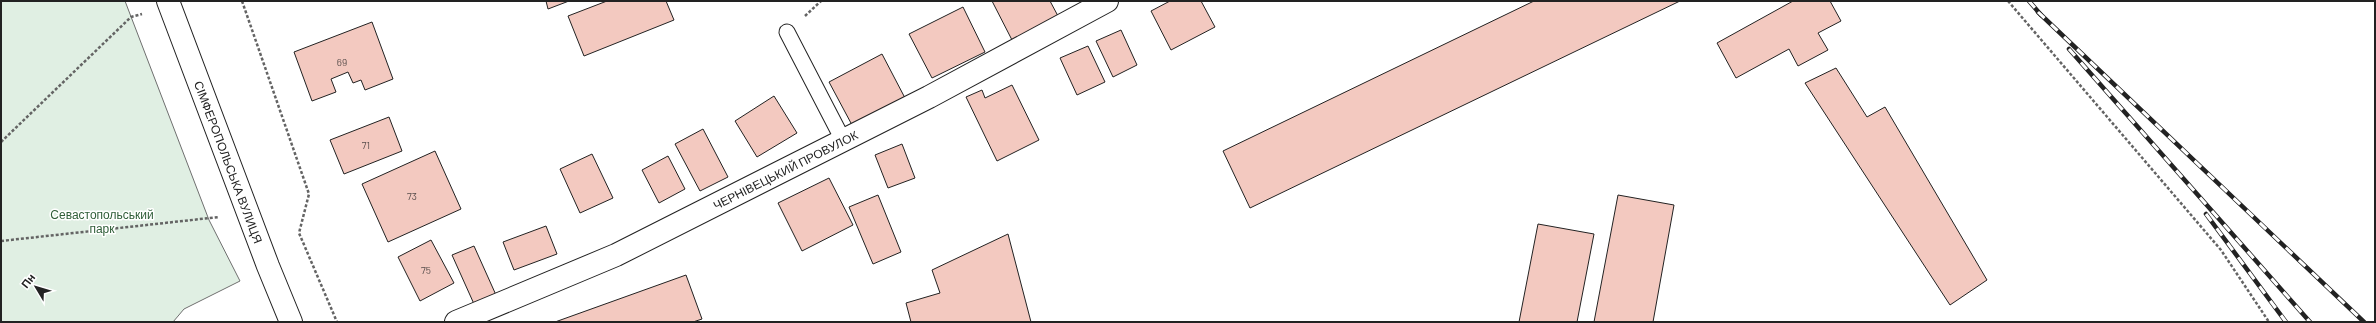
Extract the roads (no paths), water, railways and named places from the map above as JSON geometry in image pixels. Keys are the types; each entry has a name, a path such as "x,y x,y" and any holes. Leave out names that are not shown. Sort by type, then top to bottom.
{"street":[{"name":"ЧЕРНІВЕЦЬКИЙ ПРОВУЛОК","path":"456,322 616,255 843,140 1107,1"},
{"name":"СІМФЕРОПОЛЬСЬКА ВУЛИЦЯ","path":"169,3 291,322"}],"lane":[{"path":"787,32 843,140"}],"railway":[{"path":"2029,1 2041,15"},
{"path":"2038,12 2364,322"},
{"path":"2069,49 2310,322"},
{"path":"2206,214 2286,322"}],"park label":[{"name":"Севастопольський парк","path":"102,221"}]}
